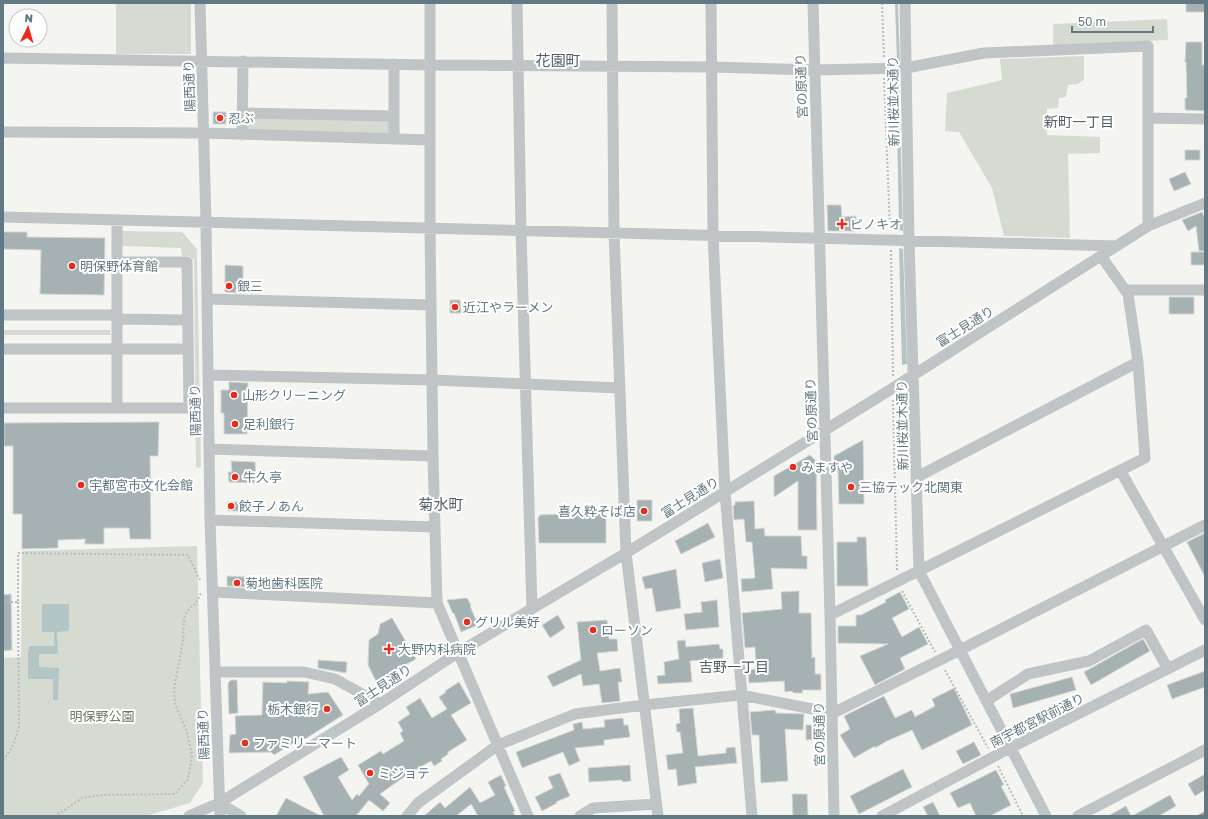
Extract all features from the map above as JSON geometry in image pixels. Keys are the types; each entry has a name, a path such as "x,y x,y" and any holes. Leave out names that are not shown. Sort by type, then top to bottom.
{"street":[{"name":"陽西通り","path":"200,3 206,222 210,520 220,816"},
{"path":"430,3 430,228 436,603 459,652 528,816"},
{"path":"517,3 521,231 532,609"},
{"path":"612,3 614,233 626,553 658,816"},
{"path":"711,3 713,236 725,492 752,816"},
{"name":"宮の原通り","path":"813,3 833,713 834,816"},
{"name":"新川桜並木通り","path":"905,3 909,241 920,571 1046,816"},
{"path":"3,58 202,60 430,65 712,67 815,70 906,68 984,53 1148,46 1148,226"},
{"path":"242,135 243,61"},
{"path":"394,64 394,139"},
{"path":"242,113 393,116"},
{"path":"1148,118 1205,118"},
{"path":"3,132 204,134 430,140"},
{"name":"富士見通り","path":"189,816 219,803 380,704 459,652 626,553 914,375 1148,226 1205,203"},
{"path":"3,217 1117,246"},
{"path":"117,220 117,408"},
{"path":"830,616 1145,458 1138,362 1128,294 1101,256"},
{"path":"3,408 189,408 187,262 117,262"},
{"path":"1125,290 1205,290"},
{"path":"207,299 431,305"},
{"path":"3,315 188,320"},
{"path":"3,349 188,349"},
{"path":"917,477 1138,362"},
{"path":"208,374 525,383 620,388"},
{"path":"209,449 433,456"},
{"path":"1120,470 1205,620"},
{"path":"210,520 435,527"},
{"path":"407,816 418,803 498,745 575,714 741,695 833,713 1205,525"},
{"path":"213,592 436,603"},
{"path":"986,700 1028,674 1089,661 1146,630 1168,669"},
{"name":"南宇都宮駅前通り","path":"882,816 1010,748 1205,650"},
{"path":"215,672 304,672 335,679 380,704"},
{"path":"1078,816 1205,750"},
{"path":"219,803 240,816"},
{"path":"580,816 593,808 656,804"}],"path":[{"path":"3,760 9,753 19,726 18,554 188,555 200,579 201,586"},
{"path":"54,816 82,798 102,795 174,794 188,779 192,755 187,732 175,704 174,689 183,640 184,619 188,611 196,603 201,593"},
{"path":"3,602 18,602"}],"green space":[{"path":"116,3 191,3 191,54 116,54"},
{"path":"1167,19 1168,40 1053,45 1053,24"},
{"path":"1084,56 1084,79 1078,84 1068,85 1066,97 1059,98 1058,108 1047,109 1047,135 1100,137 1100,153 1068,154 1070,238 1004,236 992,188 959,132 945,131 947,93 1002,80 1000,59"},
{"path":"245,116 390,119 390,135 245,131"},
{"path":"122,231 182,232 197,249 201,467 196,468 194,260 189,256 182,256 181,248 122,246"},
{"path":"3,330 110,330 110,335 5,335 3,343"},
{"name":"明保野公園","path":"197,546 203,783 190,803 146,816 3,816 3,658 21,657 22,551"}],"shaded area":[{"path":"895,3 898,3 900,64 897,63"},
{"path":"896,75 899,75 903,231 899,230"},
{"path":"899,248 903,249 907,364 902,365"},
{"path":"42,604 69,604 69,631 57,632 58,654 39,654 39,667 59,668 58,700 53,700 53,679 28,679 29,646 54,646 54,632 42,632"}],"building":[{"path":"1186,3 1205,3 1205,12 1186,12"},
{"path":"1186,42 1202,42 1202,65 1205,65 1205,111 1185,110 1185,98 1187,98 1185,62"},
{"name":"忍ぶ","path":"213,112 226,112 226,124 213,124"},
{"path":"1185,150 1200,150 1200,160 1185,160"},
{"path":"1185,172 1191,184 1174,191 1169,179"},
{"name":"ピノキオ","path":"827,205 841,205 842,217 856,216 856,231 828,231"},
{"path":"1202,212 1205,218 1205,251 1199,251 1196,226 1188,231 1182,220"},
{"name":"明保野体育館","path":"3,232 27,232 27,237 105,238 104,295 40,294 41,250 3,249"},
{"path":"1191,252 1205,252 1205,265 1191,265"},
{"path":"225,265 243,266 243,283 241,283 241,293 225,292"},
{"path":"1169,297 1194,297 1194,314 1169,314"},
{"name":"近江やラーメン","path":"450,300 460,300 461,313 450,313"},
{"path":"229,382 248,383 247,434 224,434 224,413 221,413 221,390 229,390"},
{"name":"宇都宮市文化会館","path":"159,422 158,456 150,456 151,539 130,539 129,528 104,528 104,544 85,544 85,539 58,540 58,548 22,549 22,514 13,514 13,446 4,446 4,423"},
{"name":"三協テック北関東","path":"863,440 864,504 839,504 838,470 834,470 834,456"},
{"path":"810,455 816,461 817,530 798,530 798,481 774,497 774,476"},
{"path":"231,461 255,462 256,483 229,482 228,472 232,472"},
{"name":"喜久粋そば店","path":"637,500 652,500 652,521 637,521"},
{"path":"754,501 755,529 764,528 765,536 801,536 802,556 807,556 807,569 771,568 773,589 742,592 741,579 755,578 752,542 746,542 744,519 734,520 733,506 735,505 735,502"},
{"name":"餃子ノあん","path":"227,502 239,502 239,511 228,511"},
{"path":"560,508 573,509 573,514 606,513 606,543 539,543 538,518 540,515 560,514"},
{"path":"708,523 715,537 681,554 675,541"},
{"path":"1205,533 1205,577 1187,542"},
{"path":"857,537 866,537 868,586 837,586 837,542 857,542"},
{"path":"720,559 723,578 705,582 702,563"},
{"path":"676,569 681,608 656,612 652,588 645,589 642,577"},
{"name":"菊地歯科医院","path":"227,576 247,577 247,587 227,586"},
{"path":"799,591 799,613 811,613 812,658 815,657 815,674 821,674 821,690 802,690 803,693 794,693 791,691 785,692 784,681 749,683 748,670 756,669 755,647 745,648 742,613 782,609 781,592"},
{"path":"900,592 909,609 892,618 902,637 919,627 928,644 900,658 905,669 875,685 860,656 888,644 838,643 838,626 856,626 856,615 861,615 886,602 885,600"},
{"path":"11,594 12,650 3,651 3,595"},
{"path":"467,598 478,625 461,632 454,613 453,614 447,600"},
{"path":"717,600 719,627 686,630 684,614 702,612 701,602"},
{"path":"558,615 565,628 550,638 542,625"},
{"name":"大野内科病院","path":"392,618 416,659 376,681 368,665 369,640 378,634 380,624"},
{"path":"607,620 609,639 617,639 618,651 597,653 600,671 620,668 622,682 618,682 620,701 602,703 599,684 583,686 581,674 553,687 547,676 581,660 577,622"},
{"path":"1143,639 1150,651 1091,685 1084,672"},
{"path":"685,640 686,647 719,644 720,649 723,649 723,658 690,661 692,682 658,684 657,676 665,675 664,662 679,659 677,641"},
{"path":"318,660 347,662 346,673 318,668"},
{"path":"1205,671 1205,687 1172,699 1167,685"},
{"path":"1072,677 1076,690 1013,708 1010,694"},
{"path":"231,680 237,680 238,713 229,714 228,683"},
{"path":"287,681 309,682 308,694 328,692 343,715 305,739 303,737 274,755 271,752 229,753 230,735 236,734 235,716 262,715 263,682 287,683"},
{"path":"459,682 471,703 451,715 467,740 448,752 448,754 441,759 442,761 434,766 431,761 408,774 380,794 390,803 383,811 369,800 356,816 324,816 303,777 341,757 349,770 338,777 352,800 357,794 359,796 369,784 358,765 381,751 383,754 404,741 400,733 403,731 398,722 410,714 406,707 420,698 432,718 447,709 439,697"},
{"path":"954,688 972,725 922,750 912,730 875,748 875,746 854,758 840,735 850,729 844,716 884,696 895,718 912,710 915,717 935,706 932,699"},
{"path":"693,708 698,756 726,753 726,748 735,747 737,763 695,767 697,783 678,786 676,769 668,770 666,755 683,753 680,732 677,732 676,724 680,723 679,709"},
{"path":"775,710 776,713 804,714 803,730 785,729 788,781 761,783 759,735 752,735 750,712"},
{"path":"623,718 624,725 628,725 630,737 604,740 604,745 575,748 580,761 569,766 563,752 522,768 516,752 574,730 573,724 582,722 583,729 605,727 604,720"},
{"path":"806,725 821,725 821,739 806,740"},
{"path":"974,742 981,755 963,764 956,751"},
{"path":"630,765 631,781 623,782 622,780 589,782 588,768"},
{"path":"903,769 912,787 859,814 850,796"},
{"path":"996,770 1004,785 1001,786 1011,805 990,816 976,816 970,803 958,808 950,793"},
{"path":"560,773 570,796 556,802 557,803 542,811 535,797 553,788 548,777"},
{"path":"1205,774 1205,790 1195,796 1188,784"},
{"path":"501,775 506,786 504,787 515,811 513,812 515,816 478,816 471,804 456,816 424,816 440,802 445,808 470,787 480,803 495,795 488,782"},
{"path":"792,794 807,794 808,816 793,816"},
{"path":"1170,795 1176,806 1159,816 1132,816"},
{"path":"286,798 321,816 276,816"},
{"path":"933,802 940,816 928,816 923,807"},
{"path":"1126,806 1131,816 1108,816"}],"railway":[{"path":"1199,816 1205,813"}],"place":[{"name":"忍ぶ","path":"220,118"},
{"name":"ピノキオ","path":"842,224"},
{"name":"明保野体育館","path":"72,266"},
{"name":"銀三","path":"229,286"},
{"name":"近江やラーメン","path":"455,307"},
{"name":"山形クリーニング","path":"234,395"},
{"name":"足利銀行","path":"235,424"},
{"name":"みますや","path":"793,467"},
{"name":"牛久亭","path":"235,477"},
{"name":"宇都宮市文化会館","path":"81,485"},
{"name":"三協テック北関東","path":"851,487"},
{"name":"餃子ノあん","path":"231,506"},
{"name":"喜久粋そば店","path":"644,511"},
{"name":"菊地歯科医院","path":"237,583"},
{"name":"グリル美好","path":"467,622"},
{"name":"ローソン","path":"593,630"},
{"name":"大野内科病院","path":"389,649"},
{"name":"栃木銀行","path":"327,709"},
{"name":"ファミリーマート","path":"245,743"},
{"name":"ミジョテ","path":"370,773"}],"district":[{"name":"花園町","path":"558,61"},
{"name":"新町一丁目","path":"1079,122"},
{"name":"菊水町","path":"441,505"},
{"name":"吉野一丁目","path":"734,667"}]}
